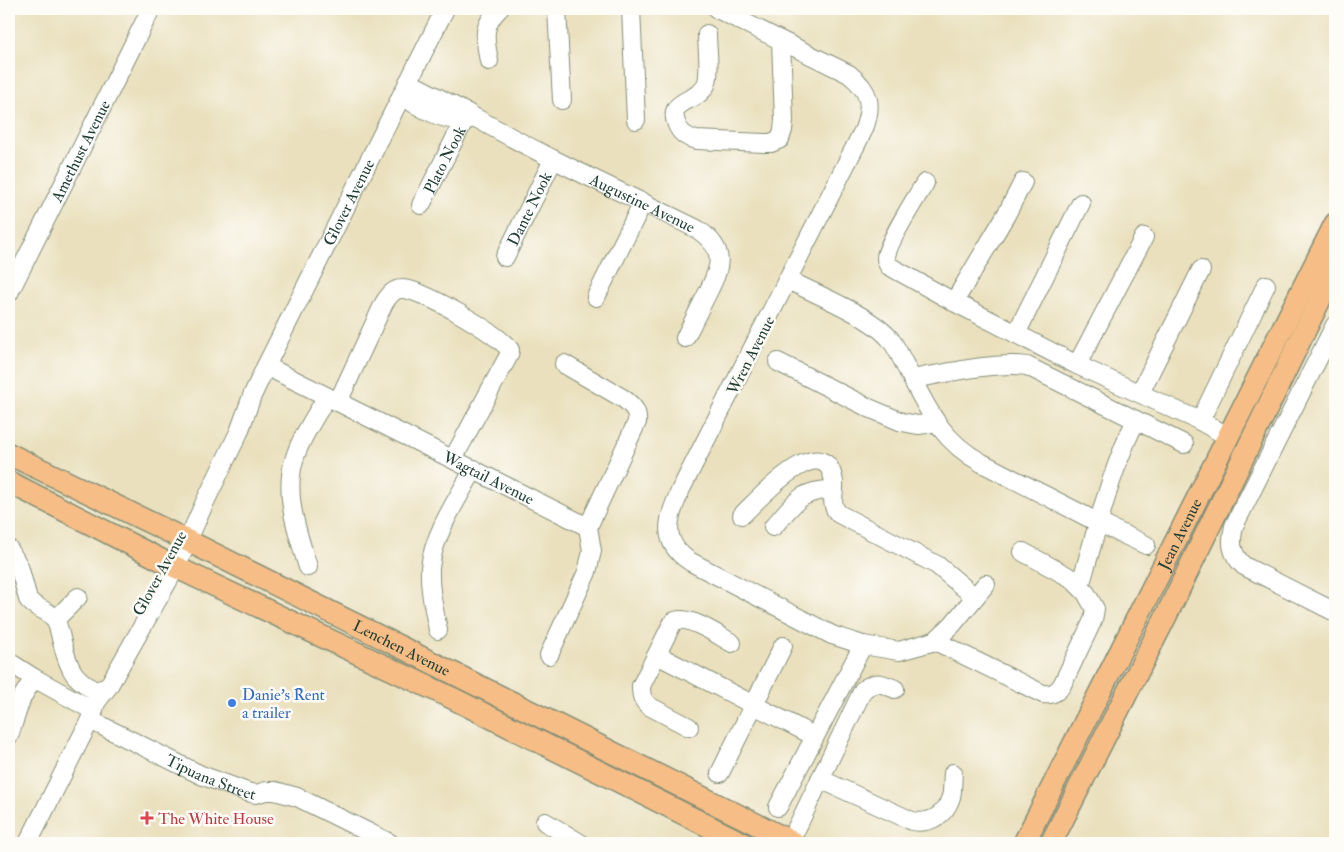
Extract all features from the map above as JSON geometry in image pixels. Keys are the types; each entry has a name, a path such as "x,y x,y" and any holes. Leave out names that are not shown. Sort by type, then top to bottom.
{"main road":[{"name":"Jean Avenue","path":"1024,843 1335,224"},
{"name":"Jean Avenue","path":"1051,843 1164,620 1335,269"},
{"name":"Lenchen Avenue","path":"9,454 185,539 792,842"},
{"name":"Lenchen Avenue","path":"9,482 171,565 454,699 742,843"},
{"path":"1042,809 1057,798 1076,760 1082,756 1093,759"}],"street":[{"name":"Amethust Avenue","path":"9,293 151,9"},
{"name":"Glover Avenue","path":"28,843 95,706 108,687 185,539 191,511 213,462 231,428 252,396 445,9"},
{"path":"489,61 485,32 491,18 499,9"},
{"path":"557,9 562,100"},
{"path":"632,9 636,120"},
{"name":"Wren Avenue","path":"717,9 849,74 860,82 866,91 869,114 864,129 682,489 668,522 669,533 677,551 683,557 832,635 863,645 900,651 935,641"},
{"path":"707,34 708,78 706,86 697,95 680,104 676,108 675,115 681,132 689,139 696,140 771,143 780,139 784,130 781,41"},
{"name":"Augustine Avenue","path":"405,89 469,117 706,235 718,253 720,262 715,278 685,338"},
{"name":"Plato Nook","path":"421,205 469,117"},
{"name":"Dante Nook","path":"505,257 553,160"},
{"path":"954,302 1006,215 1023,182"},
{"path":"924,183 887,253 887,262 891,268 1077,365 1200,421 1229,437"},
{"path":"596,296 643,202"},
{"path":"1016,334 1081,203"},
{"path":"1077,365 1144,237"},
{"path":"1140,393 1202,270"},
{"path":"788,280 857,315 883,332 891,341 935,423 954,443 974,459 1146,545"},
{"path":"1200,421 1266,285"},
{"path":"308,567 293,512 290,483 298,448 332,400 384,303 390,294 396,290 407,289 429,297 494,335 510,350 453,459"},
{"path":"1335,325 1234,526 1232,541 1234,554 1244,566 1335,612"},
{"path":"778,362 869,408 902,422 918,425 935,423"},
{"path":"549,655 587,572 592,551 588,527 637,422 637,416 632,405 564,364"},
{"path":"912,379 1020,364 1184,444"},
{"name":"Wagtail Avenue","path":"266,366 588,527"},
{"path":"1080,586 1113,473 1136,420"},
{"path":"742,514 790,471 806,462 814,460 827,466 834,480 834,507 839,514 937,565 980,591 952,625 935,641 1028,688 1050,695 1054,694 1062,685 1095,614 1091,601 1080,586 1071,578 1023,552"},
{"path":"438,630 430,588 432,557 445,525 474,469"},
{"path":"773,527 802,496 812,491 834,490"},
{"path":"9,549 19,566 30,603 46,611 55,620 73,673 82,683 95,706"},
{"path":"55,620 78,597"},
{"path":"689,727 649,706 642,697 641,686 673,622 679,620 700,626 732,644"},
{"path":"778,808 863,645"},
{"path":"720,773 783,646"},
{"path":"657,655 814,736"},
{"path":"9,662 34,678 95,706"},
{"path":"9,736 22,697 34,678"},
{"path":"792,842 863,690 871,684 880,683 895,689"},
{"name":"Tipuana Street","path":"95,706 201,775 247,792 256,794 275,791 297,797 390,843"},
{"path":"820,779 912,822 922,823 933,820 945,809 951,796 953,773"},
{"path":"544,822 580,843"}],"place":[{"name":"Danie's Rent a trailer","path":"232,703"},
{"name":"The White House","path":"147,818"}]}
